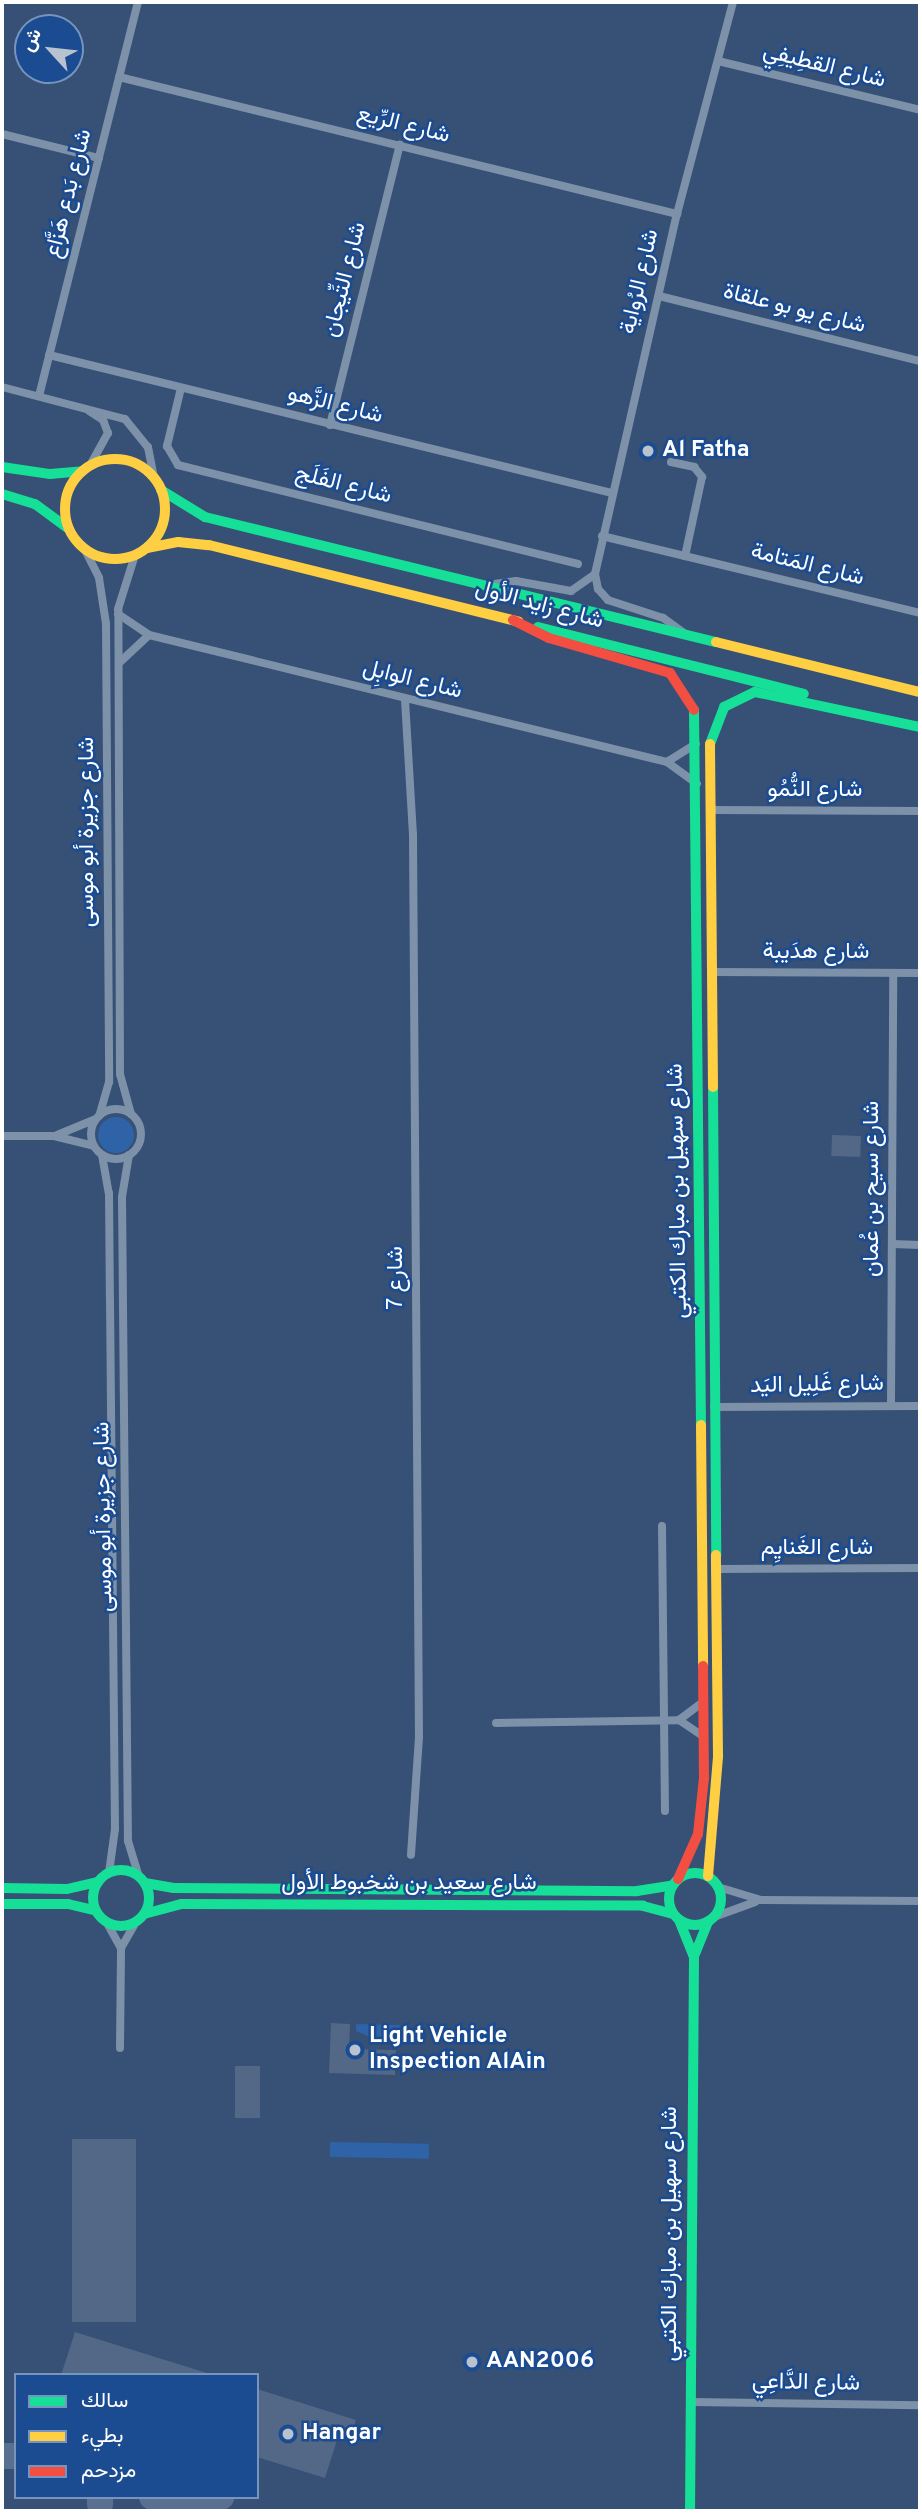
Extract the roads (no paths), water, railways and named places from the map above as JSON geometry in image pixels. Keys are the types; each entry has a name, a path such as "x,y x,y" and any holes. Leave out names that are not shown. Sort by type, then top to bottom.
{"street":[{"name":"شارع بَدع هَزَّاع","path":"39,396 138,2"},
{"name":"شارع الرُواية","path":"594,574 677,214 733,2"},
{"name":"شارع القطِيفِي","path":"718,61 920,110"},
{"name":"شارع الرِّيع","path":"119,77 677,214"},
{"path":"2,134 99,158"},
{"name":"شارع التِّيجان","path":"330,425 400,145"},
{"name":"شارع يو بو علقاة","path":"659,296 920,361"},
{"name":"شارع الزَّهو","path":"49,355 612,493"},
{"path":"2,387 113,413 133,426 148,447 154,478 161,490 165,517 147,548 135,555 109,559 85,550 69,529 35,504 2,494"},
{"name":"شارع الفَلَج","path":"181,388 167,446 178,465 578,564"},
{"path":"69,529 66,502 108,433 103,420 84,408"},
{"path":"2,467 50,474 86,469 120,459 154,478"},
{"path":"671,462 694,467 702,477 685,556"},
{"name":"شارع زايد الأول","path":"161,490 205,517 920,692"},
{"name":"شارع المَتامة","path":"602,536 920,613"},
{"name":"شارع زايد الأول","path":"147,548 193,542 920,721"},
{"name":"شارع جزيرة أبو موسى","path":"85,550 101,585 106,624 109,1082 97,1117"},
{"name":"شارع جزيرة أبو موسى","path":"131,1114 120,1074 118,614 123,580 135,555"},
{"path":"487,585 516,581 571,591 594,574 597,589 608,600 663,618 685,634"},
{"name":"شارع الوابِل","path":"118,614 149,635 405,700 667,762 699,786"},
{"name":"شارع سهيل بن مبارك الكتبي","path":"513,620 549,638 670,673 693,705 698,741 704,1737 698,1834 676,1882"},
{"path":"118,664 127,649 149,635"},
{"name":"شارع سهيل بن مبارك الكتبي","path":"708,1876 718,1756 710,810 713,727 724,707 745,693 768,694 920,727"},
{"name":"شارع 7","path":"405,700 413,835 419,1737 411,1855"},
{"path":"667,762 698,741"},
{"name":"شارع النُّمُو","path":"710,810 920,810"},
{"name":"شارع هدَيبة","path":"712,972 920,973"},
{"name":"شارع سيح بن عُمان","path":"891,1405 893,973"},
{"path":"2,1136 54,1136 93,1146 102,1155 129,1155 141,1135 131,1114 112,1110 54,1136"},
{"path":"93,1146 97,1117"},
{"name":"شارع جزيرة أبو موسى","path":"102,1155 108,1184 110,1300 115,1829 109,1873"},
{"name":"شارع جزيرة أبو موسى","path":"129,1155 122,1186 128,1841 142,1880"},
{"path":"892,1244 920,1245"},
{"name":"شارع غَلِيل اليَد","path":"714,1407 920,1406"},
{"path":"662,1526 665,1811"},
{"name":"شارع الغَنايِم","path":"715,1569 920,1568"},
{"path":"679,1720 704,1700"},
{"path":"496,1723 679,1720 704,1737"},
{"path":"2,1888 67,1889 98,1882 109,1873 121,1870 142,1880 149,1902 121,1948"},
{"path":"761,1900 693,1926 676,1917 668,1899 676,1882 693,1873 708,1876 718,1887 761,1900 920,1901"},
{"name":"شارع سعيد بن شخبوط الأول","path":"142,1880 174,1888 623,1891 676,1882"},
{"path":"95,1910 98,1882"},
{"path":"711,1919 721,1903 718,1887"},
{"path":"2,1904 68,1904 95,1910 107,1923 121,1948 120,2048"},
{"name":"شارع سعيد بن شخبوط الأول","path":"140,1918 183,1904 643,1906 676,1917"},
{"name":"شارع سهيل بن مبارك الكتبي","path":"676,1917 694,1957"},
{"path":"107,1923 140,1918"},
{"name":"شارع سهيل بن مبارك الكتبي","path":"690,2511 694,1957 711,1919"},
{"name":"شارع الدَّاعِي","path":"691,2402 920,2405"}],"place":[{"name":"Al Fatha","path":"648,451"},
{"name":"Light Vehicle Inspection AlAin","path":"355,2050"},
{"name":"AAN2006","path":"472,2362"},
{"name":"Hangar","path":"288,2434"}]}
